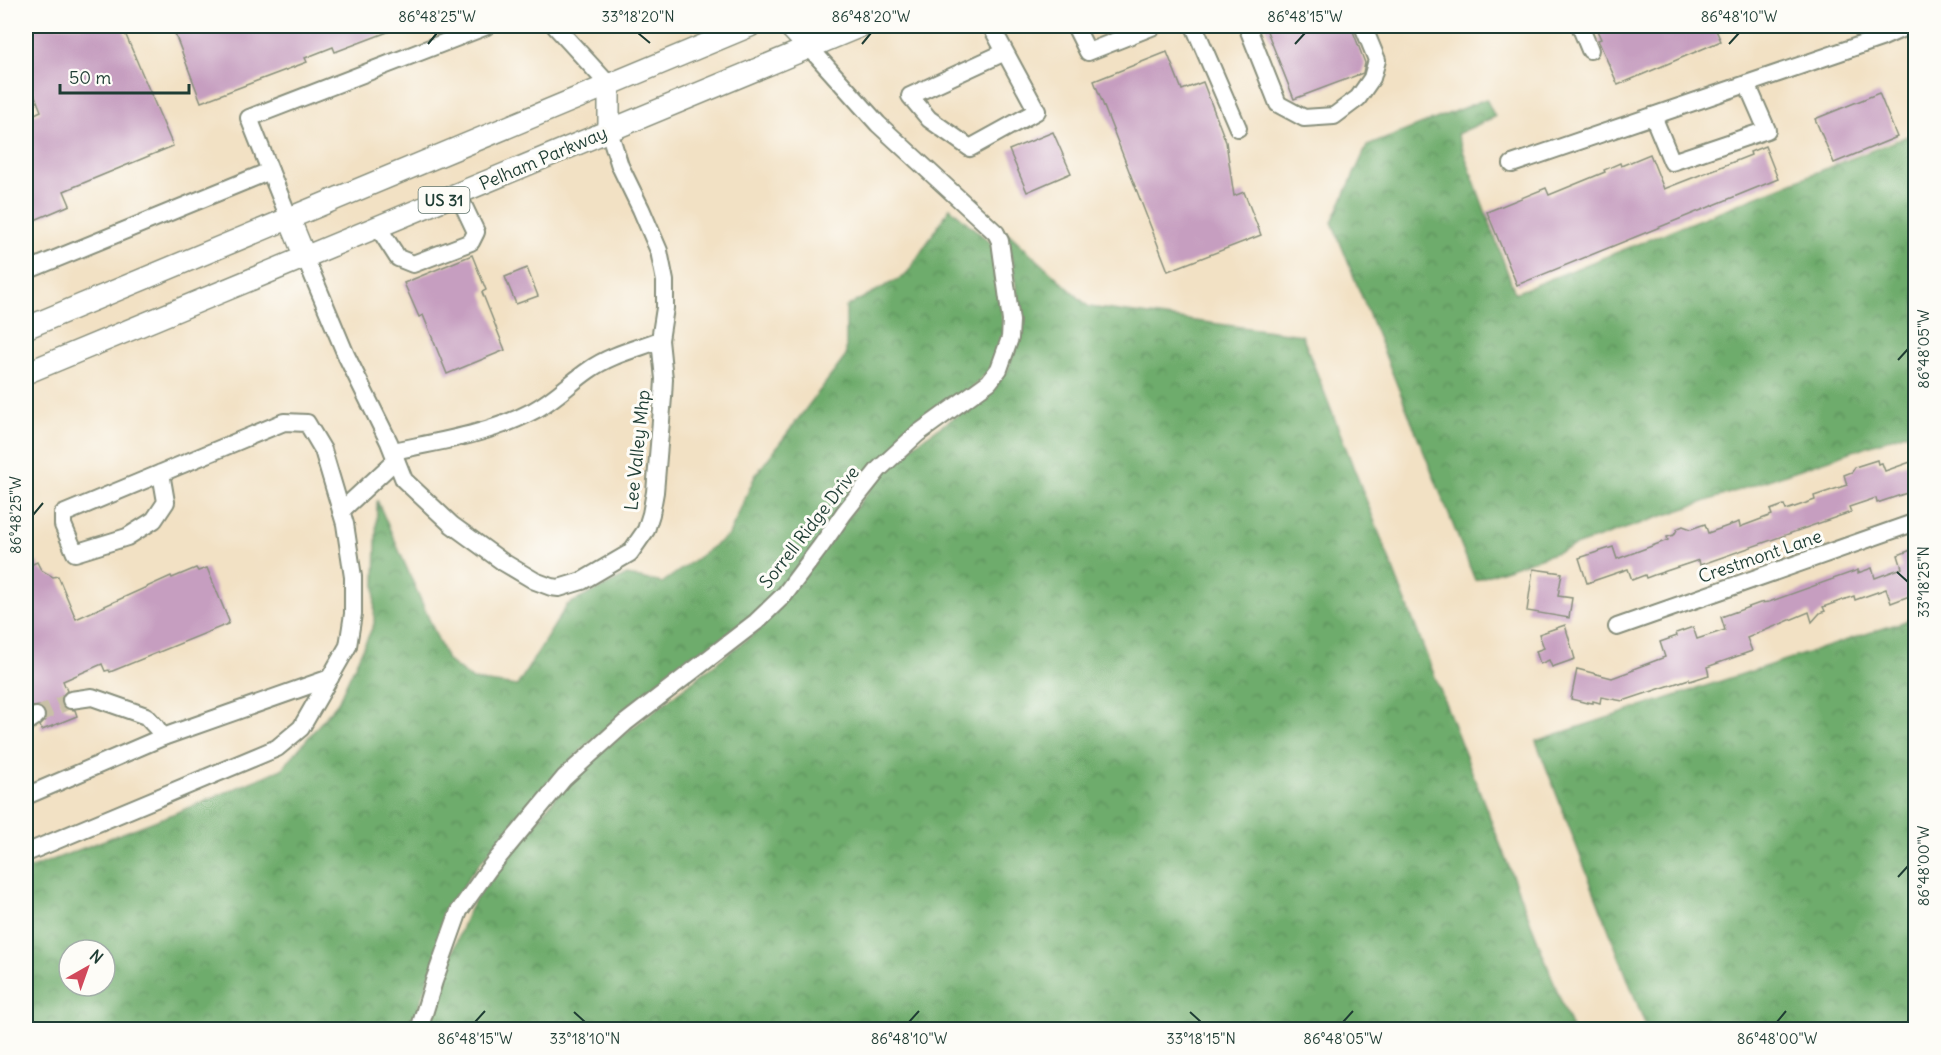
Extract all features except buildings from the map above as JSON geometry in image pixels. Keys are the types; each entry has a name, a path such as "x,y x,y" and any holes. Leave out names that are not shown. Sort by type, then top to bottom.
{"main road":[{"name":"US 31","path":"26,328 750,26"},
{"path":"789,26 809,47"},
{"name":"Pelham Parkway","path":"26,373 861,26"},
{"path":"609,85 609,131"},
{"path":"289,218 306,257"}],"street":[{"path":"289,218 249,118 487,26"},
{"path":"555,26 609,85"},
{"path":"990,26 1005,52 1037,111 970,148 928,119 910,96 1005,52"},
{"path":"1075,26 1088,52 1154,26"},
{"path":"1194,26 1238,128"},
{"path":"1247,26 1278,104 1304,118 1334,116 1358,98 1372,78 1377,60 1363,26"},
{"path":"1580,26 1590,50"},
{"path":"1512,164 1881,38 1909,26 1916,32"},
{"name":"Sorrell Ridge Drive","path":"419,1029 459,911 471,891 564,778 616,730 763,615 785,594 879,469 917,434 989,382 1005,356 1010,339 1011,321 1000,241 996,233 878,124 809,47"},
{"path":"1653,116 1672,162 1767,130 1747,84"},
{"name":"Lee Valley Mhp","path":"306,257 346,355 404,480 452,525 535,582 559,588 582,581 630,553 639,542 651,514 656,492 664,380 660,340 665,308 664,281 659,251 623,175 609,131"},
{"path":"26,271 270,171"},
{"path":"378,227 398,258 413,264 471,242 476,232 458,194"},
{"path":"341,511 394,455 503,425 536,410 589,370 611,357 660,340"},
{"path":"26,853 277,748 301,728 348,646 353,614 352,577 345,524 323,450 307,423 284,422 161,473 63,514 63,525 75,553 127,537 154,520 166,502 161,473"},
{"name":"Crestmont Lane","path":"1617,627 1916,522"},
{"path":"26,796 162,737 330,678"},
{"path":"71,700 92,697 146,716 162,737"}],"green space":[{"path":"1486,99 1495,117 1457,134 1515,293 1915,133 1915,430 1475,580 1332,222 1367,146"},
{"path":"950,208 993,245 1005,336 996,363 970,390 919,425 751,619 595,737 542,788 470,875 452,908 412,1029 26,1030 26,870 178,812 282,769 338,702 374,624 377,500 447,660 473,680 517,686 567,605 627,575 662,583 729,535 755,476 846,356 846,307 906,275"},
{"path":"1007,232 1089,307 1302,335 1572,1029 429,1030 441,983 466,917 481,888 510,856 555,798 602,751 759,630 891,463 979,401 1007,371 1017,345 1020,311"},
{"path":"1915,618 1915,1029 1647,1029 1536,741"}],"tunnel":[{"path":"36,716 71,700"}]}
